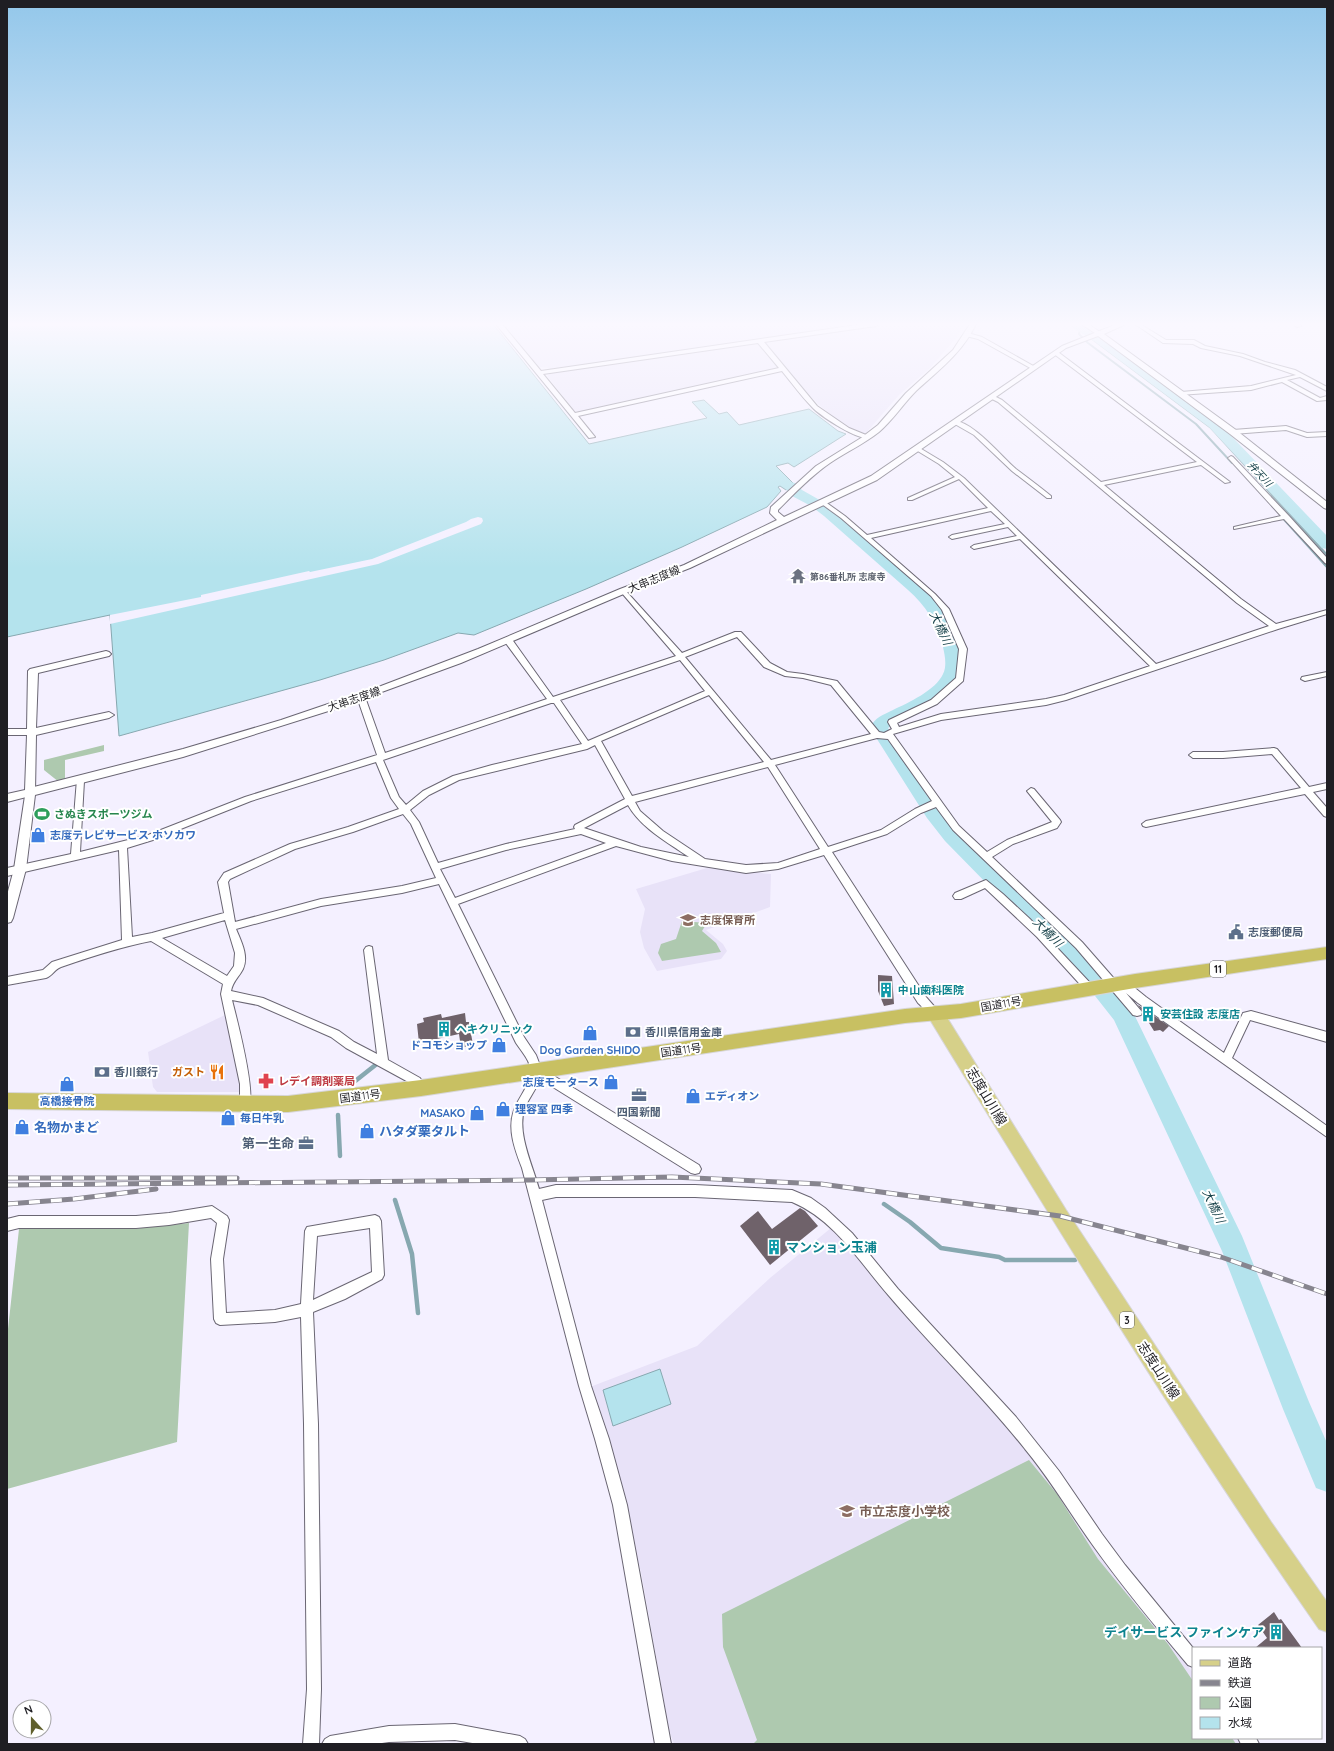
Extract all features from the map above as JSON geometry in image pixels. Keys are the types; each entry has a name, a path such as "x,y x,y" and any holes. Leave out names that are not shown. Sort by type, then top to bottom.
{"highway":[{"name":"国道11号","path":"7,1101 288,1104 421,1088 935,1013 961,1011 1106,986 1327,953"}],"main road":[{"path":"783,522 774,513 774,509 789,493 825,463 877,430 899,406"},
{"name":"大串志度線","path":"30,792 144,765 361,697 435,670 691,564 874,478 979,406"},
{"path":"1197,406 1327,506"},
{"path":"7,918 20,869 30,792"},
{"name":"志度山川線","path":"935,1013 1068,1230 1263,1530 1327,1621"}],"street":[{"path":"566,406 591,437"},
{"path":"574,415 616,406"},
{"path":"814,406 847,429 867,437"},
{"path":"1006,406 1239,601 1275,627"},
{"path":"1126,406 1226,482"},
{"path":"955,422 968,427 977,433 1003,461 1049,497"},
{"path":"1232,432 1286,428 1307,435 1327,434"},
{"path":"918,449 941,463 959,477 1154,666"},
{"path":"1231,458 1327,562"},
{"path":"1100,484 1202,463"},
{"path":"910,499 959,477"},
{"path":"819,503 865,537 933,595 945,609 963,649 960,679 934,702 892,722 894,733 937,804 956,828 1079,945 1106,986 1142,1000 1327,1132"},
{"path":"865,537 992,509"},
{"path":"1236,528 1276,518 1287,517"},
{"path":"952,537 1008,525"},
{"path":"974,547 1021,537"},
{"path":"623,591 681,657 769,762 922,1000 935,1013"},
{"path":"580,831 578,827 630,800 769,762 894,733 941,717 1046,702 1085,691 1154,666 1275,627 1327,612"},
{"path":"7,872 123,846 150,838 286,786 554,700 681,657 687,652 738,634 767,665 785,674 834,683 877,736"},
{"path":"508,640 587,746"},
{"path":"7,798 30,792 33,671 106,654"},
{"path":"1305,679 1327,674"},
{"path":"245,1104 245,1084 226,994 228,982 239,967 240,953 231,927 223,882 227,876 293,846 350,830 406,809 426,793 456,778 587,746 596,740 710,692"},
{"path":"361,697 395,798 406,809 415,822 435,867 520,1040 534,1062 536,1071 529,1092 521,1104 518,1115 517,1129 521,1154 528,1168 585,1386 602,1439 620,1505 662,1744"},
{"path":"7,732 32,732 52,729 109,715"},
{"path":"596,740 637,813 660,832 703,862"},
{"path":"1193,755 1223,755 1274,751 1327,814"},
{"path":"76,856 80,781"},
{"path":"1146,824 1327,786"},
{"path":"985,857 1010,842 1054,826 1057,822 1031,791"},
{"path":"435,867 506,848 580,831 615,843 659,855 746,869 778,866 884,832 918,812 937,804"},
{"path":"453,902 615,843"},
{"path":"123,846 126,942"},
{"path":"231,927 334,900 382,894 442,880"},
{"path":"958,896 986,884 1032,927 1137,1012"},
{"path":"7,982 46,974 55,966 126,942 152,937 229,915"},
{"path":"152,937 228,982"},
{"path":"369,950 383,1063"},
{"path":"226,994 259,1000 336,1034 350,1045 416,1081 421,1088"},
{"path":"1226,1059 1247,1016 1251,1014 1327,1037"},
{"path":"536,1071 695,1169"},
{"path":"535,1196 556,1191 695,1191 792,1196 804,1200 818,1209 838,1227 895,1294 973,1377 1020,1431 1049,1467 1096,1538 1192,1659"},
{"path":"7,1225 19,1222 136,1222 169,1219 212,1212 223,1220 217,1259 220,1319 276,1316 307,1308 348,1291 378,1275 375,1221 311,1231 307,1308 311,1424 314,1689 311,1744"},
{"path":"338,1743 389,1734 455,1732 520,1744"}],"shaded area":[{"path":"571,406 608,406 579,412 574,410"},
{"path":"820,406 890,406 866,433 845,426"},
{"name":"志度保育所","path":"707,868 771,874 770,907 706,930 723,944 727,951 721,959 657,971 644,948 640,932 645,909 636,889"},
{"path":"227,1014 238,1071 240,1092 157,1092 153,1087 148,1052"},
{"name":"市立志度小学校","path":"831,1228 1031,1453 1102,1560 1182,1657 1192,1672 1192,1739 1238,1739 1241,1744 674,1744 669,1730 641,1572 612,1461 590,1387 697,1346 770,1278"}],"green space":[{"path":"104,745 104,751 65,760 65,780 59,782 44,770 44,760"},
{"path":"682,921 707,923 702,931 716,943 721,952 662,961 658,953 661,944 676,939"},
{"path":"189,1223 177,1442 7,1489 7,1338 19,1229 132,1229"},
{"path":"1029,1460 1057,1494 1098,1559 1168,1644 1192,1680 1192,1739 1233,1739 1236,1744 753,1744 757,1740 723,1647 722,1614"}],"water":[{"path":"7,406 558,406 589,444 707,418 695,406 710,406 719,414 727,412 739,425 809,409 838,431 846,434 794,467 788,463 776,466 794,484 786,490 780,486 778,487 781,491 767,507 682,547 586,589 474,635 458,633 384,660 320,680 119,736 110,615 7,637"},
{"path":"660,1369 671,1404 613,1426 603,1390"}],"pier":[{"path":"478,517 482,518 483,521 481,524 378,564 110,624 110,615 201,597 201,595 309,571 372,559"}],"building":[{"name":"中山歯科医院","path":"878,975 892,976 894,1004 884,1006 878,991"},
{"name":"安芸住設 志度店","path":"1138,1005 1169,1026 1163,1032 1160,1030 1154,1031"},
{"name":"ヘキクリニック","path":"465,1013 466,1022 469,1022 473,1045 461,1048 459,1034 419,1043 417,1024 424,1022 423,1018 441,1014 442,1018"},
{"name":"マンション玉浦","path":"800,1208 805,1211 818,1226 770,1265 740,1226 758,1211 772,1229"},
{"name":"デイサービス ファインケア","path":"1274,1612 1279,1620 1281,1619 1301,1647 1256,1647 1267,1638 1258,1625"}],"waterway":[{"name":"弁天川","path":"1172,406 1196,424 1232,463"},
{"name":"弁天川","path":"1181,406 1211,428 1273,496"},
{"name":"弁天川","path":"1188,406 1213,424 1327,545"},
{"name":"大橋川","path":"790,486 797,493 816,503 829,513 918,591 938,615 951,645 953,655 954,664 948,681 932,696 911,709 881,723 879,728 934,813 952,836 1096,980 1122,1013 1233,1245 1297,1409 1327,1477"},
{"path":"1272,495 1327,555"},
{"path":"1281,516 1327,567"},
{"path":"354,1082 378,1063"},
{"path":"338,1115 340,1156"},
{"path":"395,1200 412,1254 418,1313"},
{"path":"884,1204 910,1222 941,1248 999,1257 1005,1260 1075,1260"}],"railway":[{"path":"7,1185 531,1180 672,1177 821,1184 1060,1216 1221,1257 1327,1294"},
{"path":"7,1178 237,1178"},
{"path":"7,1204 74,1199 156,1189"}],"place":[{"name":"第86番札所 志度寺","path":"798,576"},
{"name":"さぬきスポーツジム","path":"42,814"},
{"name":"志度テレビサービス ホソカワ","path":"38,835"},
{"name":"志度保育所","path":"688,920"},
{"name":"志度郵便局","path":"1236,932"},
{"name":"中山歯科医院","path":"886,990"},
{"name":"安芸住設 志度店","path":"1148,1014"},
{"name":"ヘキクリニック","path":"444,1029"},
{"name":"香川県信用金庫","path":"633,1032"},
{"name":"Dog Garden SHIDO","path":"590,1033"},
{"name":"ドコモショップ","path":"499,1045"},
{"name":"香川銀行","path":"102,1072"},
{"name":"ガスト","path":"217,1072"},
{"name":"レデイ調剤薬局","path":"266,1081"},
{"name":"志度モータース","path":"611,1082"},
{"name":"高橋接骨院","path":"67,1084"},
{"name":"四国新聞","path":"639,1095"},
{"name":"エディオン","path":"693,1096"},
{"name":"理容室 四季","path":"503,1109"},
{"name":"MASAKO","path":"477,1113"},
{"name":"毎日牛乳","path":"228,1118"},
{"name":"名物かまど","path":"22,1127"},
{"name":"ハタダ栗タルト","path":"367,1131"},
{"name":"第一生命","path":"306,1143"},
{"name":"マンション玉浦","path":"774,1247"},
{"name":"市立志度小学校","path":"847,1511"},
{"name":"デイサービス ファインケア","path":"1276,1632"}]}
